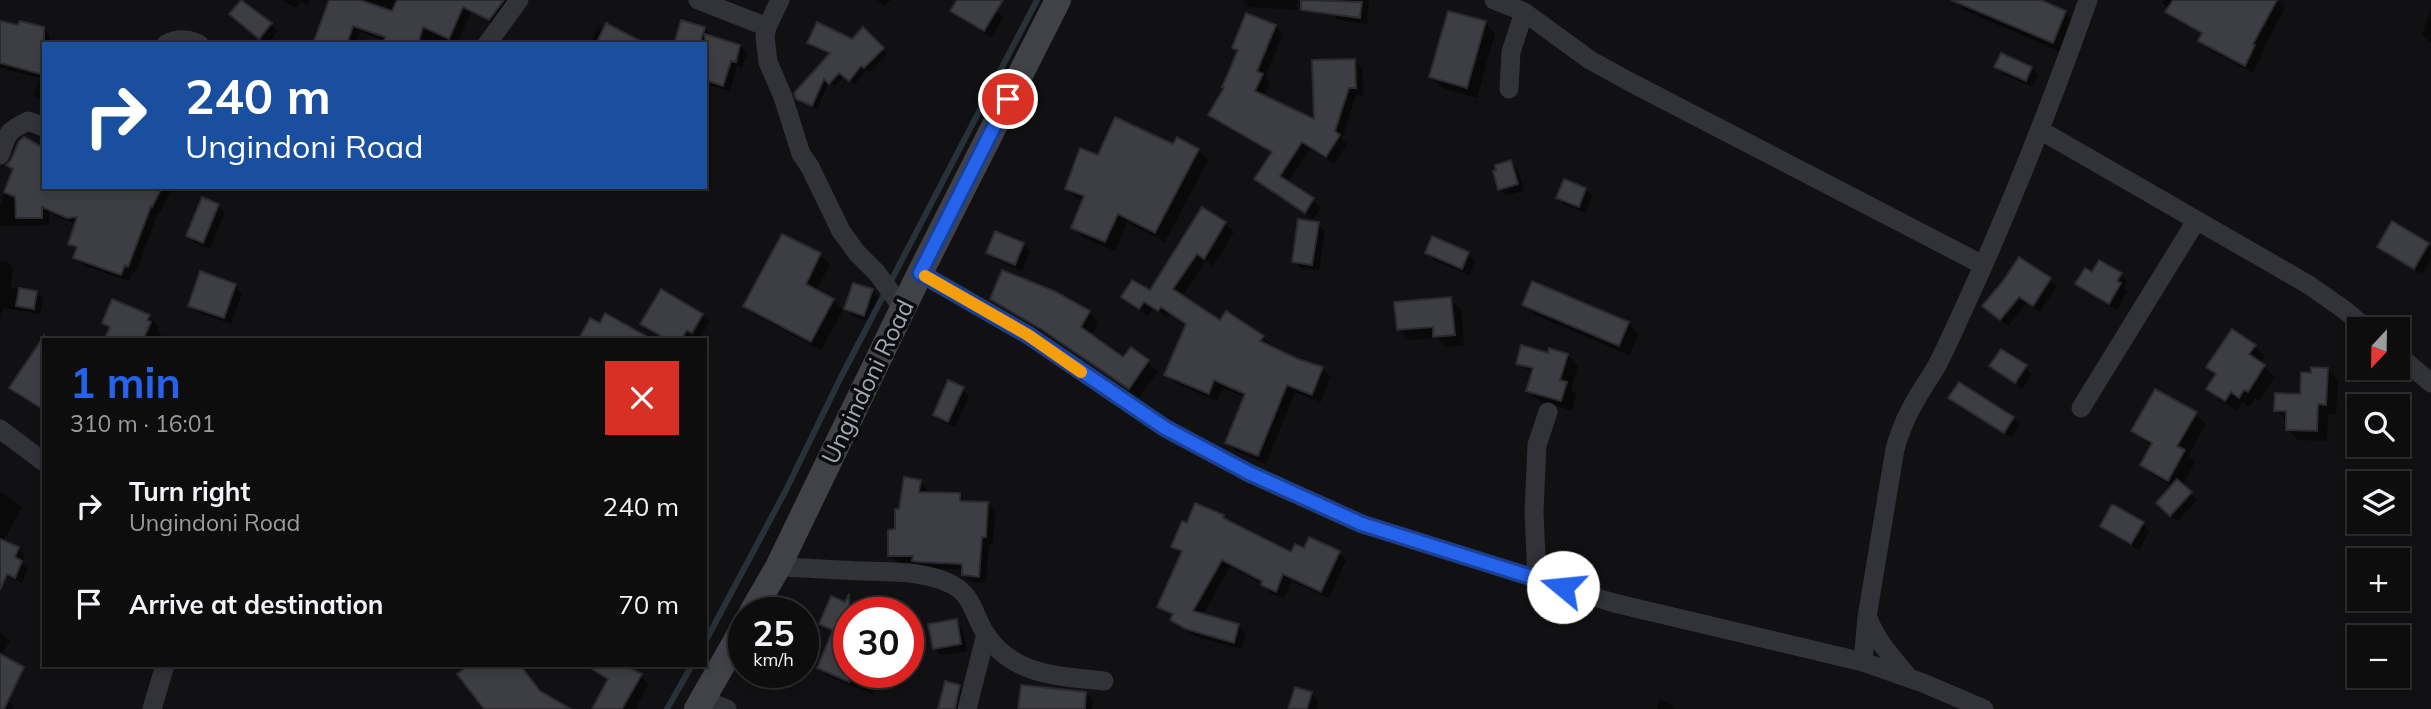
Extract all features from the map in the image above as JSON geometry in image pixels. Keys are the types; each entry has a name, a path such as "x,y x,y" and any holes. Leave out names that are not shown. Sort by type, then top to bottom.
{"main road":[{"name":"Ungindoni Road","path":"761,597 778,567 920,273 1058,0"},
{"path":"700,704 728,655"}],"street":[{"path":"488,42 519,0"},
{"path":"698,0 767,27"},
{"path":"780,0 765,37 768,62 783,97 801,155 810,167 841,231 903,309"},
{"path":"1494,0 1524,12 1590,60 1630,82 1983,265"},
{"path":"1863,662 1867,617 1901,426 1910,406 1936,367 1983,265 2040,130 2088,0"},
{"path":"1509,89 1511,52 1524,12"},
{"path":"170,42 175,39 194,42"},
{"path":"0,155 6,135 18,126 28,121 42,126"},
{"path":"2040,130 2309,285 2353,317"},
{"path":"2081,408 2196,221"},
{"path":"920,273 1028,335 1165,428 1249,473 1362,524 1669,617 1863,662 1984,709"},
{"path":"2410,365 2431,383"},
{"path":"1537,579 1534,512 1537,445 1548,412"},
{"path":"0,429 42,460"},
{"path":"778,567 918,573 954,585 970,599 986,634 1003,652 1026,669 1056,676 1104,681"},
{"path":"1867,617 1875,636 1909,678"},
{"path":"967,709 986,634"},
{"path":"152,709 164,667"},
{"path":"700,704 727,709"}],"building":[{"path":"241,0 272,23 259,39 229,14"},
{"path":"329,0 360,0 392,11 397,0 504,0 489,20 463,7 449,39 423,27 419,42 384,42 385,37 353,26 348,42 314,42"},
{"path":"957,0 1003,0 984,31 950,11"},
{"path":"1301,0 1362,2 1360,18 1301,10"},
{"path":"1951,0 2041,0 2066,11 2053,43"},
{"path":"2173,0 2277,0 2253,44 2255,45 2245,66 2198,41 2202,33 2165,12"},
{"path":"1448,11 1486,21 1467,88 1429,77"},
{"path":"1246,13 1276,25 1257,71 1263,74 1255,91 1314,119 1312,60 1355,59 1356,88 1349,88 1335,131 1340,135 1326,157 1302,142 1280,176 1314,198 1305,213 1254,179 1272,152 1208,115 1224,88 1222,87 1238,50 1232,48"},
{"path":"681,20 705,27 701,42 675,42"},
{"path":"0,21 18,25 20,21 44,27 42,74 0,63"},
{"path":"817,22 852,39 863,27 884,48 864,68 861,66 849,81 839,73 829,84 824,79 812,106 796,99 794,93 830,53 807,43"},
{"path":"606,23 642,42 597,42"},
{"path":"705,34 740,45 736,62 731,61 723,86 707,81"},
{"path":"2001,53 2032,67 2026,81 1994,67"},
{"path":"1115,117 1173,144 1177,137 1199,149 1155,233 1118,214 1105,242 1071,228 1084,196 1065,189 1080,148 1098,155"},
{"path":"24,137 42,147 42,189 161,189 151,206 128,267 125,265 121,275 73,258 77,247 68,244 77,217 67,218 42,207 42,218 16,218 15,197 4,192 13,169 6,165"},
{"path":"1511,160 1518,184 1498,190 1493,171 1496,170 1495,165"},
{"path":"1564,179 1586,188 1579,207 1556,198"},
{"path":"202,197 219,204 203,243 186,236"},
{"path":"1202,207 1226,222 1204,259 1197,254 1173,289 1220,320 1226,311 1264,336 1260,341 1298,359 1323,367 1312,395 1287,385 1258,456 1225,443 1245,394 1214,380 1209,394 1164,375 1186,324 1161,307 1158,311 1144,302 1139,309 1121,297 1132,280 1150,290"},
{"path":"1298,219 1319,222 1312,265 1292,262"},
{"path":"2392,221 2429,243 2414,269 2377,247"},
{"path":"995,231 1024,243 1015,265 986,253"},
{"path":"782,234 821,253 806,284 834,299 811,342 743,306"},
{"path":"1432,236 1469,252 1462,269 1425,253"},
{"path":"2019,257 2051,278 2033,306 2019,297 2000,320 1982,306"},
{"path":"2099,260 2122,273 2117,281 2121,283 2109,304 2075,284 2085,268 2092,272"},
{"path":"1002,270 1054,291 1090,311 1081,327 1123,357 1131,347 1149,360 1129,389 1044,331 990,299"},
{"path":"200,271 236,284 224,318 188,306"},
{"path":"1532,281 1629,322 1619,346 1522,305"},
{"path":"853,283 873,289 864,316 844,309"},
{"path":"19,288 37,291 34,309 16,306"},
{"path":"661,289 703,314 692,333 687,330 682,338 664,338 640,324"},
{"path":"1451,297 1455,335 1433,337 1433,327 1397,330 1394,302"},
{"path":"112,299 150,315 147,320 151,322 144,338 105,338 110,327 102,323"},
{"path":"605,313 649,338 579,338 590,318 600,323"},
{"path":"2232,329 2256,345 2249,354 2265,365 2248,392 2244,390 2239,398 2231,392 2225,401 2206,389 2216,374 2206,367"},
{"path":"42,339 42,409 9,388"},
{"path":"1521,345 1548,353 1549,348 1568,354 1560,380 1567,382 1561,401 1526,391 1533,368 1516,364"},
{"path":"2001,349 2027,365 2015,383 1989,366"},
{"path":"2311,367 2328,368 2326,405 2318,404 2317,431 2286,430 2286,411 2274,411 2275,393 2300,394 2301,372 2311,373"},
{"path":"948,380 964,387 948,422 933,415"},
{"path":"1959,382 2014,417 2004,433 1948,398"},
{"path":"2155,389 2197,412 2177,446 2185,450 2168,481 2140,465 2152,443 2131,431"},
{"path":"904,477 921,480 919,492 960,493 960,501 988,502 986,537 982,537 979,577 962,575 962,564 912,561 913,556 888,556 888,530 895,529 895,509 899,509"},
{"path":"2177,479 2192,492 2170,516 2156,503"},
{"path":"1195,503 1224,515 1223,518 1291,552 1295,544 1304,548 1309,537 1340,551 1321,592 1283,574 1276,592 1261,585 1262,581 1222,560 1193,611 1239,624 1234,643 1186,629 1170,620 1173,614 1157,607 1182,551 1171,547 1182,521 1187,523"},
{"path":"2112,504 2144,522 2131,544 2100,526"},
{"path":"0,539 19,547 15,557 22,561 15,578 7,574 0,590"},
{"path":"831,596 833,597 833,630 819,624"},
{"path":"957,619 961,644 933,649 928,624"},
{"path":"833,630 833,675 819,669"},
{"path":"0,654 24,667 4,709 0,709"},
{"path":"466,667 522,667 540,691 571,709 484,709 457,674"},
{"path":"588,667 628,667 642,674 622,709 592,709 608,679"},
{"path":"945,681 960,685 955,709 938,709"},
{"path":"1021,685 1086,692 1085,709 1018,709"},
{"path":"1295,687 1312,692 1307,709 1288,709"}],"waterway":[{"path":"707,638 1037,0"},
{"path":"667,709 691,667"}],"slow traffic":[{"path":"925,276 1028,335 1081,372"}],"route":[{"path":"1008,99 920,273 1028,335 1165,428 1249,473 1362,524 1563,587"}]}
